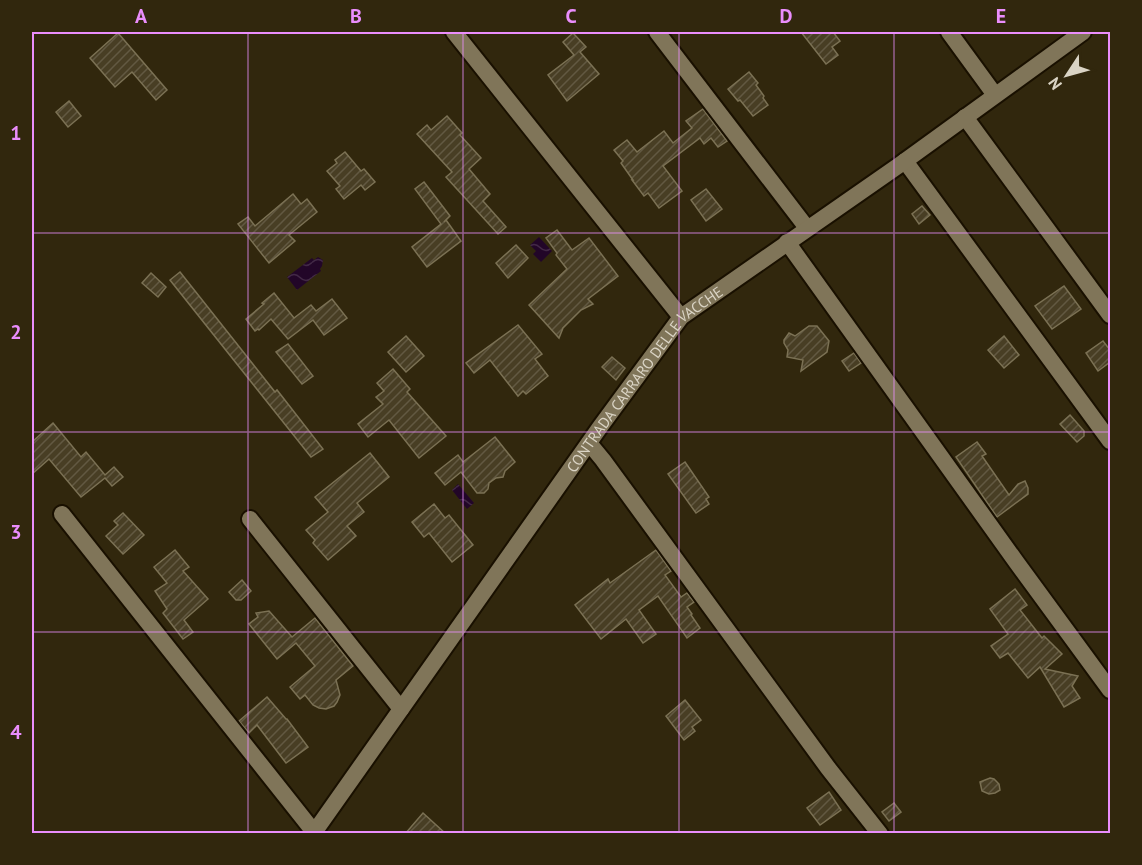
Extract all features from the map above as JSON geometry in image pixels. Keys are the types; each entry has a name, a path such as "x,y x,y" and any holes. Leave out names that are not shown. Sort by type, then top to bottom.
{"street":[{"path":"454,32 681,317"},
{"path":"657,32 807,228"},
{"path":"949,32 995,95"},
{"name":"CONTRADA CARRARO DELLE VACCHE","path":"313,833 681,317 905,161 1083,32"},
{"path":"965,117 1110,315"},
{"path":"905,161 1110,441"},
{"path":"787,242 1110,690"},
{"path":"589,443 879,834"},
{"path":"62,514 313,833"},
{"path":"250,519 401,709"}],"water":[{"path":"539,237 552,251 541,262 533,254 536,251 530,245"},
{"path":"318,257 323,260 321,271 297,290 287,277 312,258 314,260"},
{"path":"458,484 474,503 467,509 452,490"}],"building":[{"path":"801,32 833,32 840,41 832,47 838,55 826,64"},
{"path":"118,33 167,90 156,100 132,72 115,87 90,58"},
{"path":"573,33 586,47 580,52 599,74 567,101 548,75 574,55 563,42"},
{"path":"749,72 758,83 756,85 768,105 753,116 728,89"},
{"path":"69,101 81,116 68,127 56,112"},
{"path":"703,109 727,141 718,147 711,138 704,144 700,138 663,166 682,191 659,208 648,193 644,196 614,150 627,140 637,152 664,131 673,143 692,128 686,121"},
{"path":"447,116 462,133 460,135 481,158 469,169 490,194 483,201 506,227 498,234 446,177 452,172 417,134 427,125 431,130"},
{"path":"345,152 361,171 364,169 375,182 365,190 361,185 344,199 336,189 340,186 327,171"},
{"path":"424,182 450,216 446,220 461,241 427,267 412,247 441,224 415,189"},
{"path":"706,189 722,209 706,221 691,200"},
{"path":"293,194 301,204 307,199 317,212 289,235 295,241 269,263 238,224 248,217 255,226"},
{"path":"922,206 930,215 919,224 912,214"},
{"path":"557,230 572,250 589,238 618,276 588,299 593,304 581,310 563,328 559,338 529,305 567,269 546,238"},
{"path":"516,245 528,258 508,278 496,263"},
{"path":"180,272 323,449 311,457 170,280"},
{"path":"151,273 166,287 158,297 142,283"},
{"path":"1064,286 1081,309 1052,329 1035,306"},
{"path":"274,293 294,318 311,305 316,311 332,299 347,318 324,335 313,320 288,339 271,319 255,331 246,319"},
{"path":"518,325 542,354 535,359 548,376 526,394 523,391 518,396 490,360 474,373 466,363"},
{"path":"809,326 817,326 829,341 827,352 801,371 803,360 787,357 788,350 784,340 789,333 795,336"},
{"path":"406,336 424,356 406,372 388,352"},
{"path":"1004,336 1019,355 1004,368 988,350"},
{"path":"1103,341 1110,350 1110,362 1098,371 1086,353"},
{"path":"288,344 313,376 302,384 276,352"},
{"path":"854,353 861,363 849,371 842,361"},
{"path":"612,357 625,368 616,380 602,367"},
{"path":"393,369 410,389 407,392 446,436 419,458 389,420 368,437 358,424 383,404 376,397 384,391 377,383"},
{"path":"1070,415 1084,431 1084,436 1077,442 1060,424"},
{"path":"53,423 81,457 86,452 105,475 114,467 123,477 112,486 105,478 81,497 49,459 32,474 32,442"},
{"path":"495,437 515,462 505,471 503,477 496,478 489,483 484,493 477,493 461,472 445,485 435,473 458,455 463,462"},
{"path":"977,442 986,454 982,456 1009,495 1018,484 1025,481 1028,488 1028,494 997,517 956,457"},
{"path":"370,453 389,477 357,503 364,512 347,526 356,536 328,560 313,543 315,540 306,530 328,512 315,497"},
{"path":"685,462 709,497 706,499 709,504 696,513 668,474"},
{"path":"434,504 445,518 449,515 473,545 452,562 429,533 424,537 412,522"},
{"path":"123,513 144,535 123,554 106,536 118,525 114,521"},
{"path":"175,550 189,567 183,571 208,599 184,620 193,632 183,639 163,613 167,609 155,591 167,583 154,567"},
{"path":"656,550 671,571 665,575 681,597 687,593 694,602 687,607 700,628 687,638 658,596 639,610 656,634 643,643 626,619 601,639 575,605 608,579 610,583"},
{"path":"242,580 251,591 241,600 236,600 229,592"},
{"path":"1015,589 1027,605 1020,610 1042,638 1044,636 1062,654 1045,669 1078,676 1072,686 1080,698 1064,707 1040,667 1028,678 1008,653 1000,658 991,646 1008,634 990,609"},
{"path":"269,611 292,637 315,618 353,666 336,680 340,695 334,706 326,709 319,708 313,705 305,695 300,699 290,687 315,666 296,643 277,659 249,624 258,617 256,613"},
{"path":"267,697 308,747 286,763 257,725 249,733 239,721"},
{"path":"685,700 701,720 692,727 695,731 684,740 666,716"},
{"path":"990,778 999,784 1000,790 989,794 982,791 980,782"},
{"path":"829,792 841,810 820,825 807,808"},
{"path":"894,803 901,812 889,821 882,812"},
{"path":"423,813 446,834 405,834"}]}
